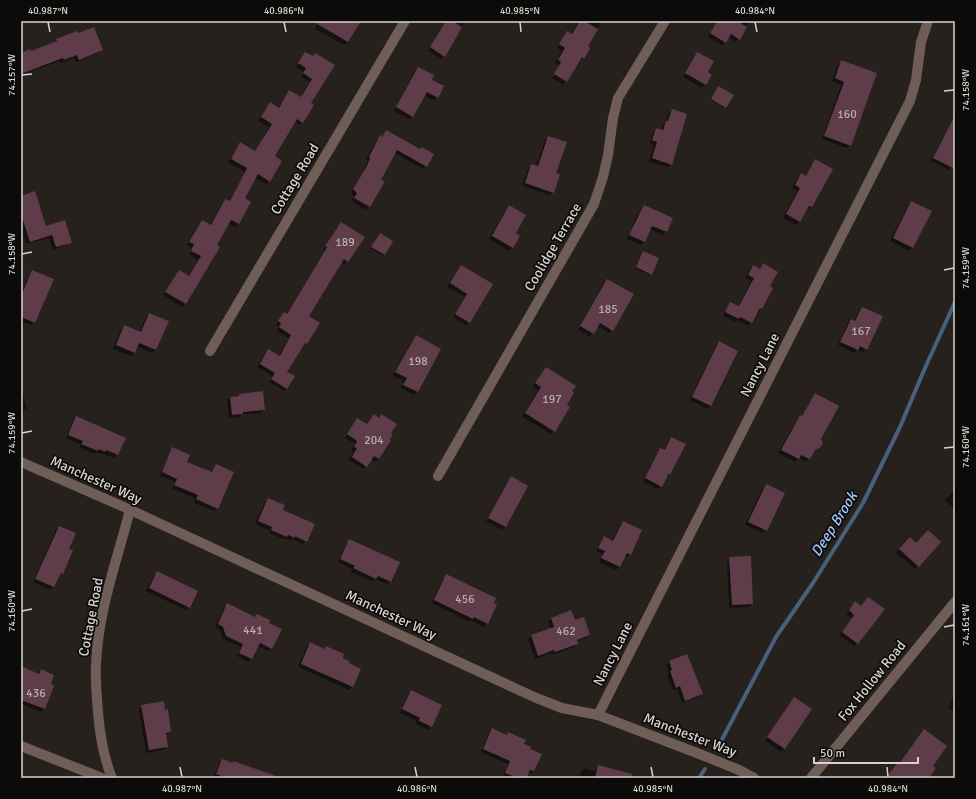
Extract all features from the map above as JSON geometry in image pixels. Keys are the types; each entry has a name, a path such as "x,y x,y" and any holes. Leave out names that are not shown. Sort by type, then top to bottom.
{"street":[{"name":"Cottage Road","path":"210,351 405,21"},
{"name":"Coolidge Terrace","path":"438,476 594,204 608,155 613,118 618,98 664,21"},
{"name":"Nancy Lane","path":"598,715 910,101 916,80 921,42 928,21"},
{"name":"Manchester Way","path":"21,462 130,510 534,697 562,708 598,715 702,755 739,770 754,778"},
{"name":"Cottage Road","path":"112,778 105,760 100,732 96,665 98,638 103,613 130,510"},
{"name":"Fox Hollow Road","path":"812,778 955,602"},
{"path":"946,612 955,618"},
{"path":"21,746 102,778"}],"building":[{"path":"312,21 361,21 348,42"},
{"path":"446,21 452,21 462,27 445,57 430,47"},
{"path":"580,21 584,21 598,29 588,46 590,48 584,59 582,57 567,82 554,74 561,62 558,60 565,48 559,44 567,31 572,34"},
{"path":"717,21 737,21 747,27 740,40 731,34 726,43 710,33"},
{"path":"94,27 103,50 79,60 77,55 64,60 63,58 21,74 21,53 30,49 31,51 57,41 56,39 77,31 78,33"},
{"path":"305,52 313,56 315,53 335,65 311,103 314,105 303,123 297,119 275,156 282,161 270,182 258,174 245,198 251,202 239,224 231,220 217,245 220,247 186,304 165,292 179,270 189,276 201,256 191,251 194,244 189,242 202,220 211,225 225,199 230,201 247,168 231,159 240,142 255,151 272,124 261,117 270,102 279,108 289,90 301,97 312,79 303,73 306,68 298,63"},
{"path":"697,52 714,61 708,72 712,75 706,85 685,73"},
{"path":"841,60 877,73 851,146 824,136 844,82 835,78"},
{"path":"418,67 434,75 432,80 444,86 438,98 427,92 413,117 396,107"},
{"path":"718,86 734,95 726,108 711,99"},
{"path":"672,109 687,114 672,165 652,158 657,142 652,140 656,128 663,130"},
{"path":"955,115 955,169 933,158"},
{"path":"386,130 420,149 422,147 434,154 427,167 397,150 381,180 385,181 370,207 354,198 357,193 353,189 367,166 369,157 380,135 382,137"},
{"path":"548,136 567,142 556,173 560,174 554,193 525,183 531,164 538,166"},
{"path":"815,159 833,169 812,207 809,206 800,222 786,214 800,188 795,185 801,173 806,176"},
{"path":"35,191 46,226 65,220 72,243 56,247 52,235 30,242 21,214 21,196"},
{"path":"911,201 932,211 913,248 893,238"},
{"path":"509,205 526,215 516,233 520,236 513,248 492,236"},
{"path":"644,205 673,218 667,232 652,226 645,242 629,235"},
{"path":"341,222 365,237 348,262 344,259 309,316 320,323 307,344 305,343 287,372 295,376 287,389 271,379 275,373 260,364 268,349 280,356 291,335 279,327 281,323 278,321 284,312 287,314 327,247 325,246"},
{"path":"380,233 393,241 385,255 371,247"},
{"path":"643,251 659,258 652,275 636,267"},
{"path":"763,263 778,272 770,286 773,288 762,309 760,308 752,323 740,317 739,319 725,312 730,302 739,306 754,278 748,275 753,265 760,269"},
{"path":"461,265 493,284 470,323 455,314 467,294 450,283"},
{"path":"32,270 54,279 35,323 21,317 21,296"},
{"path":"607,279 634,294 613,331 600,323 594,334 580,326"},
{"path":"862,307 883,316 867,350 860,346 858,350 840,342 851,319 855,321"},
{"path":"149,313 169,321 156,350 139,343 135,353 116,345 124,325 141,332"},
{"path":"416,335 441,349 418,392 403,385 407,378 395,372"},
{"path":"719,341 738,351 711,406 692,397"},
{"path":"546,367 576,386 572,391 574,393 567,405 570,407 555,432 525,413 541,387 535,383"},
{"path":"263,391 265,410 243,412 243,414 232,415 230,397 239,396 239,394"},
{"path":"815,393 839,406 821,439 823,443 820,448 815,450 810,459 801,455 799,459 781,450 800,415 802,416"},
{"path":"374,414 379,418 381,414 397,424 391,433 393,434 390,439 391,440 379,459 374,456 367,467 352,457 357,448 354,447 357,441 347,434 357,418 367,424"},
{"path":"76,416 126,438 118,455 106,450 105,452 99,449 98,451 81,444 83,441 68,435"},
{"path":"671,437 686,444 662,487 645,478 660,448 665,450"},
{"path":"172,447 190,455 187,462 212,472 216,464 234,472 218,509 196,499 198,495 174,485 177,479 162,472"},
{"path":"511,476 528,486 506,527 488,518"},
{"path":"766,484 785,493 767,531 748,522"},
{"path":"268,498 285,505 283,510 315,524 307,542 295,536 295,538 288,535 287,537 271,530 272,527 258,521"},
{"path":"623,521 642,530 631,555 627,553 620,567 601,558 605,551 598,548 604,536 613,541"},
{"path":"59,526 76,533 69,549 73,550 63,574 61,573 54,587 35,579"},
{"path":"928,530 941,542 919,567 899,549 910,537 916,543"},
{"path":"349,539 400,562 391,582 378,576 376,579 353,568 355,566 340,559"},
{"path":"751,556 753,604 732,605 729,557"},
{"path":"157,571 198,591 190,608 149,588"},
{"path":"446,574 496,598 494,603 497,604 488,624 474,617 473,619 434,600"},
{"path":"868,597 885,609 858,644 842,632 854,615 849,610 855,601 861,606"},
{"path":"227,603 255,617 257,614 270,620 269,623 282,629 272,649 260,643 252,659 239,653 243,644 226,636 223,627 218,624"},
{"path":"571,610 575,620 584,617 590,635 577,640 578,644 538,656 531,635 554,627 551,618"},
{"path":"310,642 325,649 326,646 344,654 343,658 361,669 353,687 301,664"},
{"path":"687,654 703,694 685,701 680,686 676,688 670,671 672,670 669,661"},
{"path":"21,666 39,674 41,669 54,675 51,684 54,686 45,709 21,700"},
{"path":"411,690 442,705 432,727 419,721 420,718 402,709"},
{"path":"794,697 812,709 785,749 767,737"},
{"path":"164,701 165,710 168,709 171,732 166,733 168,747 149,750 141,705"},
{"path":"492,728 507,735 508,732 526,740 524,744 531,747 530,749 542,754 534,771 530,770 527,778 518,778 505,773 510,761 483,749"},
{"path":"924,729 947,746 933,766 936,768 929,778 886,778 898,762 899,764"},
{"path":"222,759 233,763 233,761 276,776 276,778 227,778 216,774"},
{"path":"598,765 632,774 632,778 595,778"}],"waterway":[{"name":"Deep Brook","path":"717,749 776,637 813,583 863,503 900,427 955,302"},
{"name":"Deep Brook","path":"699,778 705,769"}]}
